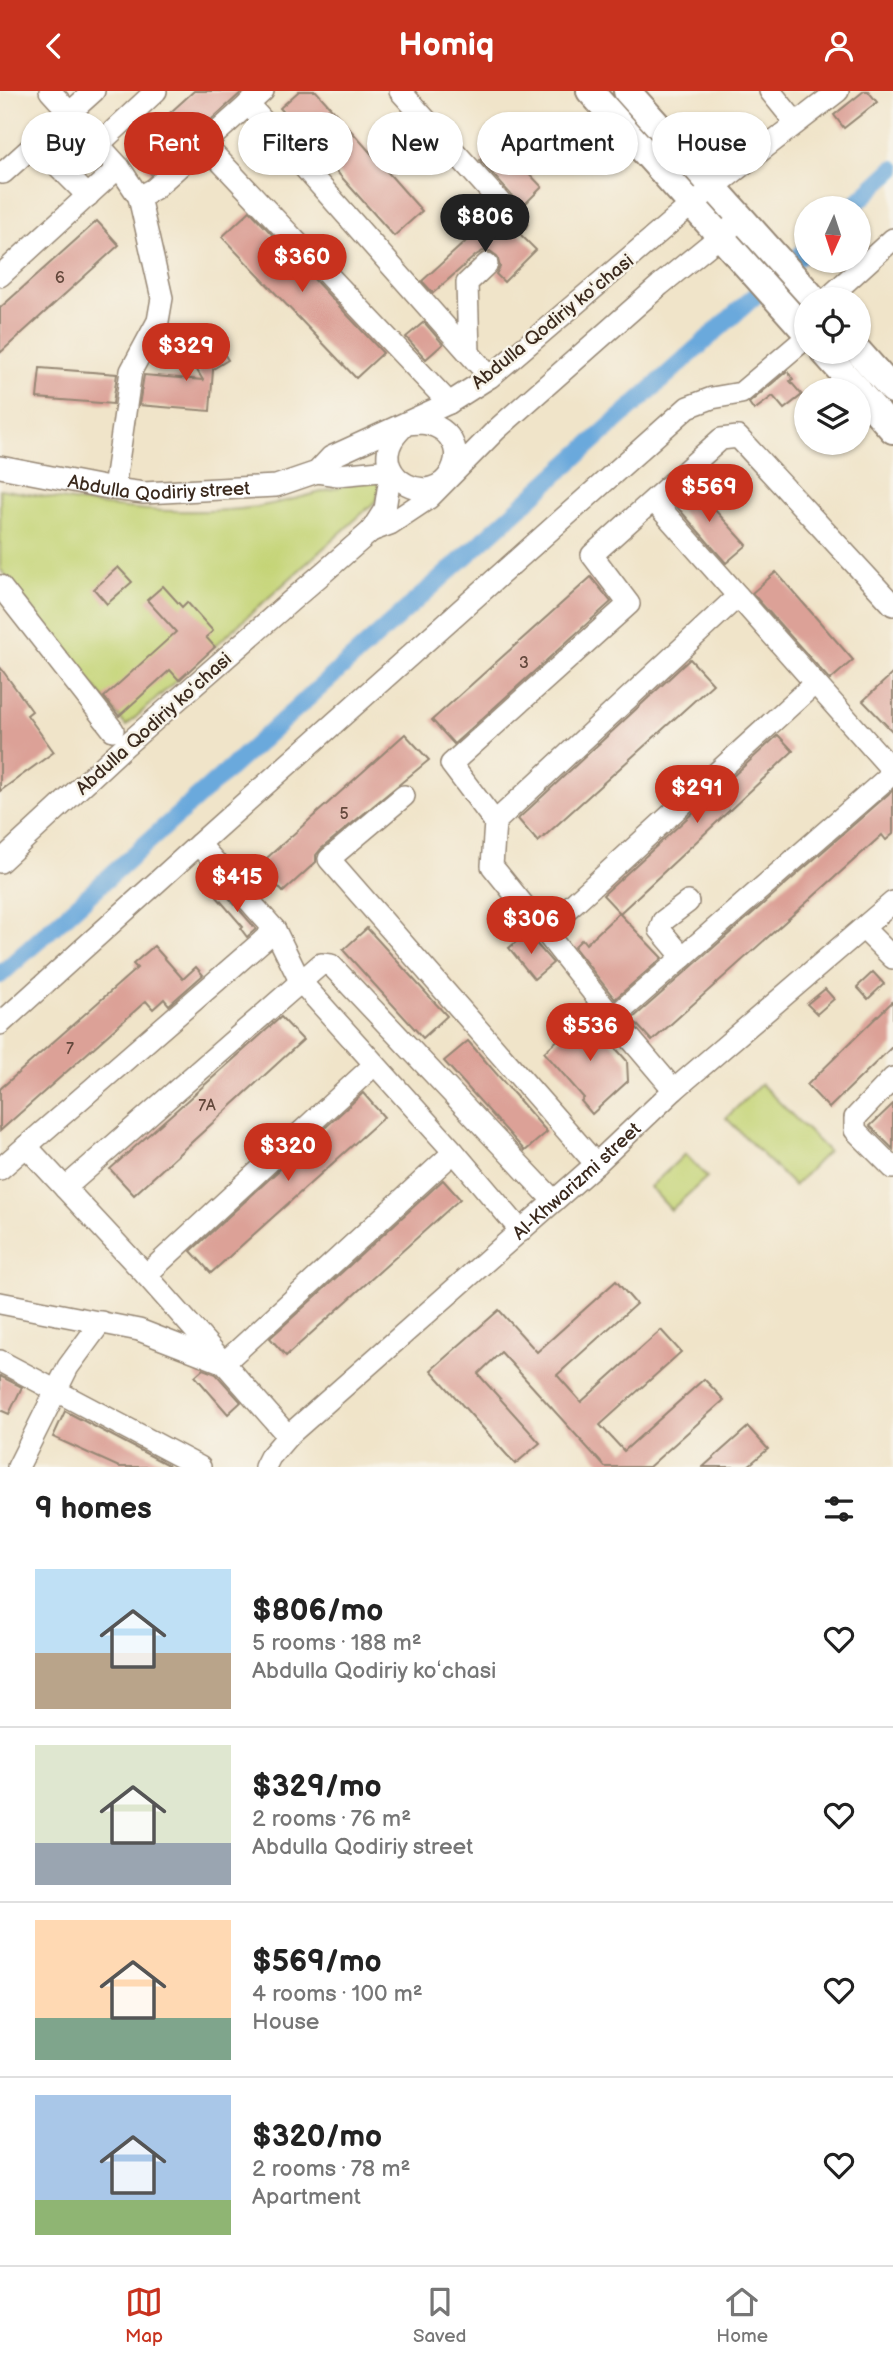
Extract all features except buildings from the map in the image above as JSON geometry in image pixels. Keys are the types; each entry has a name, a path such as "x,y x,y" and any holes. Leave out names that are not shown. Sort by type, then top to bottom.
{"main road":[{"path":"590,91 742,261 794,304"},
{"path":"627,91 716,188 760,242 794,294"},
{"path":"835,364 847,378"},
{"path":"870,364 893,390"},
{"path":"871,405 893,430"}],"street":[{"path":"50,91 68,112"},
{"path":"72,112 94,91"},
{"path":"110,135 156,91"},
{"path":"400,91 517,221"},
{"path":"770,91 795,122"},
{"name":"Abdulla Qodiriy koʻchasi","path":"317,472 331,457 449,403 490,377 691,205 838,91"},
{"path":"224,126 256,98 490,377"},
{"path":"0,172 3,173 21,157"},
{"path":"110,157 139,197 162,298 158,321 131,371 114,489"},
{"path":"224,165 449,403"},
{"path":"0,277 119,167"},
{"path":"67,175 88,196"},
{"path":"139,197 154,189 170,175"},
{"name":"Abdulla Qodiriy koʻchasi","path":"371,531 390,524 429,498 496,430 649,294 740,220"},
{"path":"839,287 893,239"},
{"path":"469,353 467,283 487,264"},
{"path":"0,1024 688,407 712,398 741,393 794,331"},
{"path":"406,424 431,424 441,428 449,436 456,457 454,468 448,477 440,485 429,489 407,486 398,480 391,470 389,449 393,439 406,424"},
{"path":"674,1090 492,866 495,822 451,764 629,604 592,555 720,439 738,437 893,605"},
{"name":"Abdulla Qodiriy street","path":"0,467 144,493 276,486 317,472"},
{"path":"317,472 338,475 391,470"},
{"name":"Abdulla Qodiriy koʻchasi","path":"0,862 126,745 371,531 385,509 391,470"},
{"path":"613,1018 893,772 653,500"},
{"path":"0,586 113,730"},
{"path":"495,822 738,596"},
{"path":"543,929 814,684"},
{"path":"404,796 329,859 596,1164"},
{"path":"199,844 275,930 300,981 454,1151 521,1231"},
{"path":"683,957 660,930 663,921 688,902"},
{"name":"Al-Khwarizmi street","path":"265,1467 288,1436 596,1164 674,1090 893,902"},
{"path":"864,929 893,958"},
{"path":"0,1169 275,930"},
{"path":"65,1188 321,964 331,965 554,1201"},
{"path":"146,1275 374,1065"},
{"path":"892,1083 855,1118 855,1130 893,1168"},
{"path":"26,1146 146,1275 288,1436"},
{"path":"224,1363 454,1151"},
{"path":"0,1303 139,1330 224,1363"},
{"path":"18,1467 76,1355 101,1322"},
{"path":"0,1361 200,1467"}],"green space":[{"path":"365,480 376,481 380,485 377,500 126,726 0,569 0,489 128,508 192,511 270,505"},
{"path":"761,1084 828,1151 794,1186 726,1118"},
{"path":"685,1154 707,1177 671,1210 650,1187"}],"waterway":[{"path":"864,196 893,169"},
{"path":"0,975 794,261"}]}
